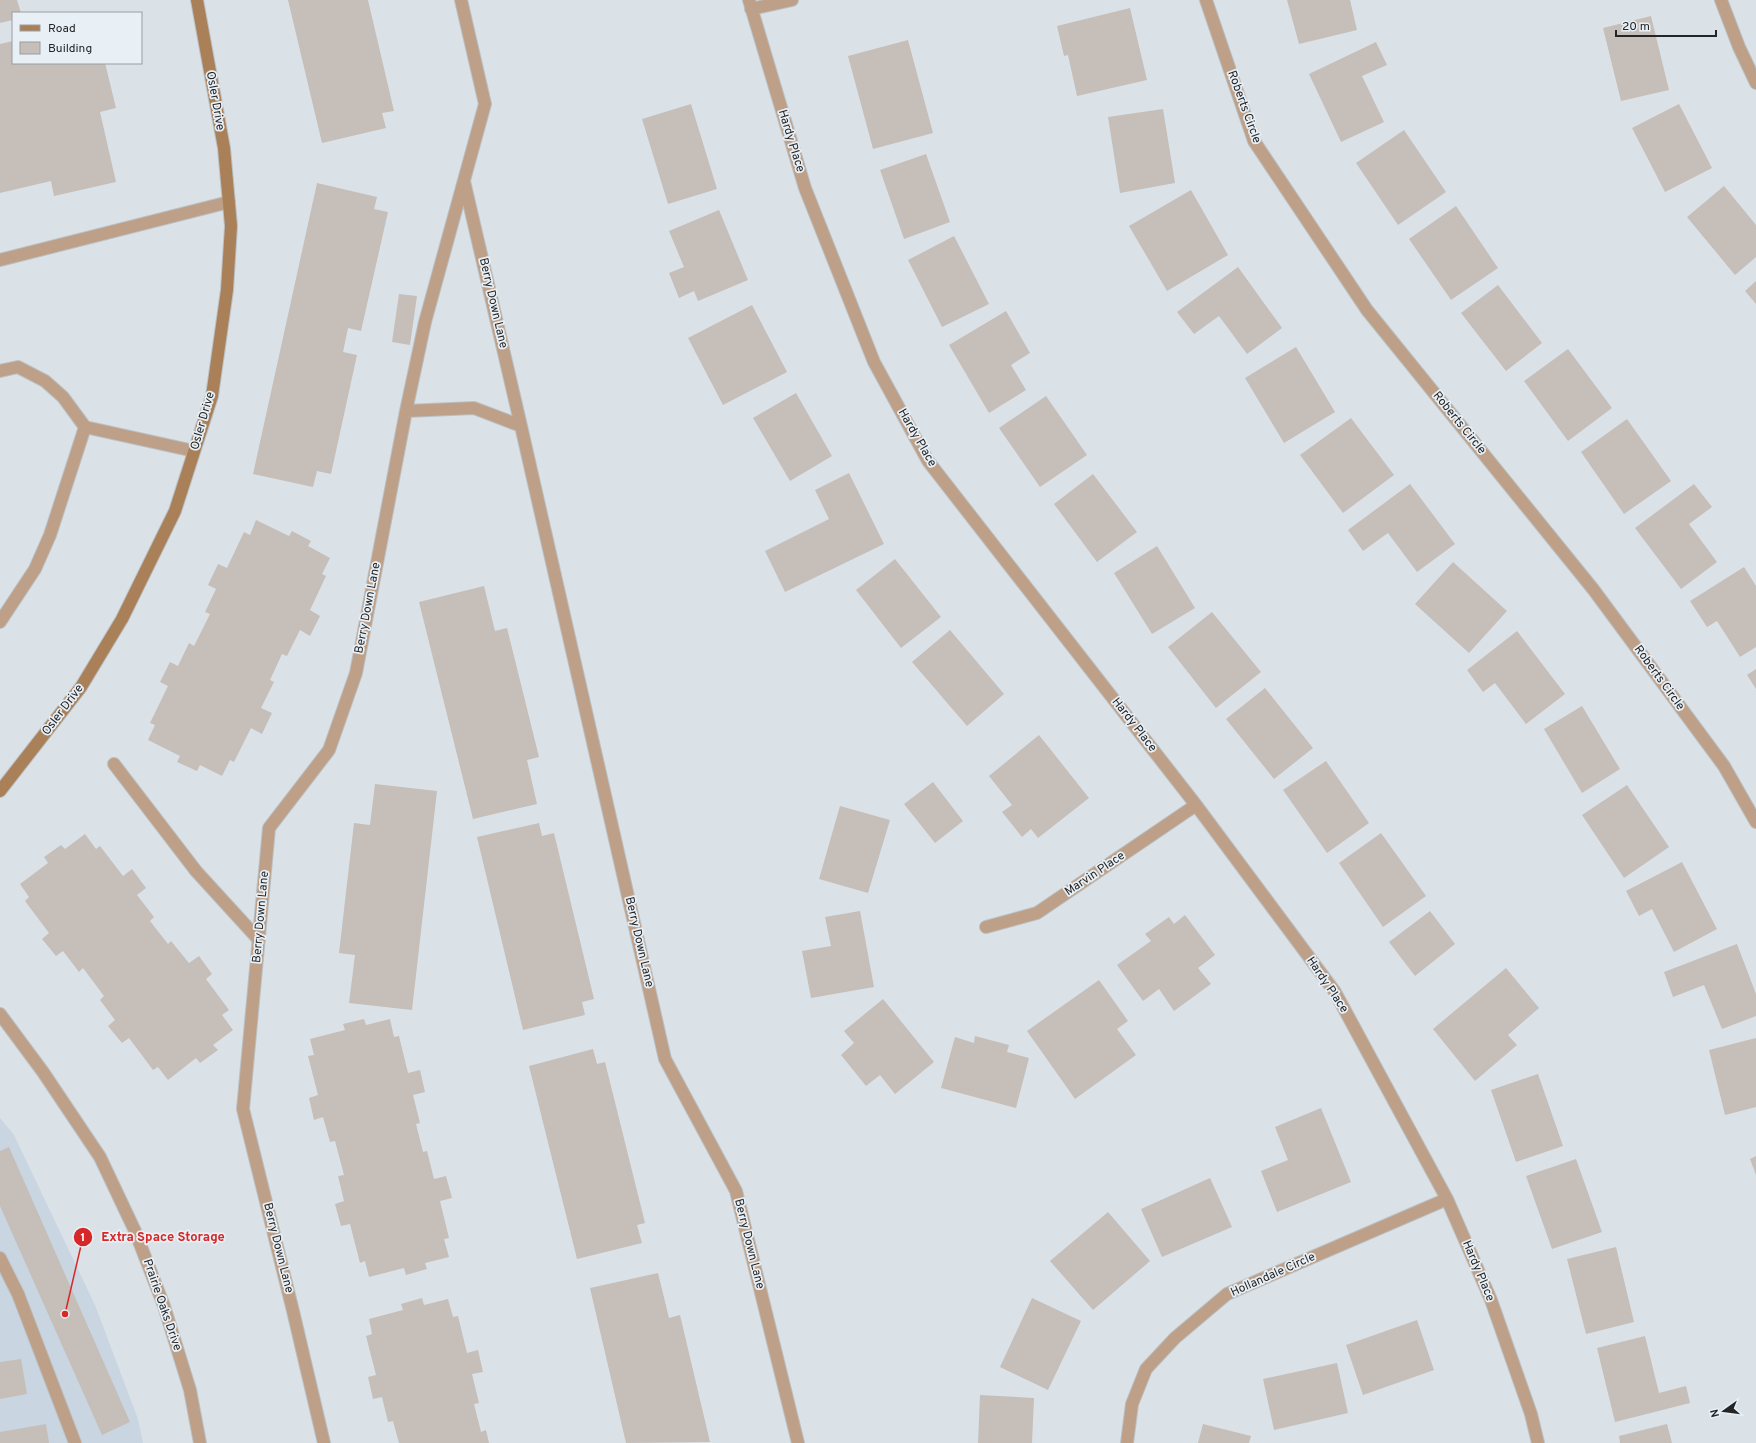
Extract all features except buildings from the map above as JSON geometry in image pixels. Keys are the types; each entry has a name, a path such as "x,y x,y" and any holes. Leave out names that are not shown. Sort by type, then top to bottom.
{"street":[{"name":"Osler Drive","path":"0,791 81,687 122,619 175,511 212,396 227,290 231,226 224,148 197,0"},
{"name":"Berry Down Lane","path":"324,1443 243,1109 269,828 329,750 356,674 406,411 425,322 485,104 461,0"},
{"path":"750,5 792,0"},
{"name":"Roberts Circle","path":"1206,0 1254,141 1367,310 1593,589 1724,766 1756,822"},
{"path":"1721,0 1739,46 1756,83"},
{"name":"Hardy Place","path":"750,5 805,188 874,362 924,454 1196,806 1336,992 1447,1199 1491,1300 1531,1414 1538,1443"},
{"name":"Berry Down Lane","path":"464,180 666,1059 736,1191 798,1443"},
{"path":"0,260 229,202"},
{"path":"0,372 18,367 45,382 63,397 85,427 194,452"},
{"path":"406,411 474,408 521,426"},
{"path":"0,622 35,569 50,535 85,427"},
{"path":"114,764 196,871 259,940"},
{"name":"Marvin Place","path":"986,927 1037,913 1196,806"},
{"name":"Prairie Oaks Drive","path":"0,1014 43,1072 100,1157 135,1231 164,1306 190,1390 200,1443"},
{"name":"Hollandale Circle","path":"1127,1443 1132,1404 1146,1369 1175,1338 1227,1294 1447,1199"},
{"path":"0,1258 18,1294 75,1443"}],"shaded area":[{"path":"0,1118 14,1135 95,1305 138,1419 143,1443 0,1443"}],"place":[{"name":"Extra Space Storage","path":"65,1314"}]}
